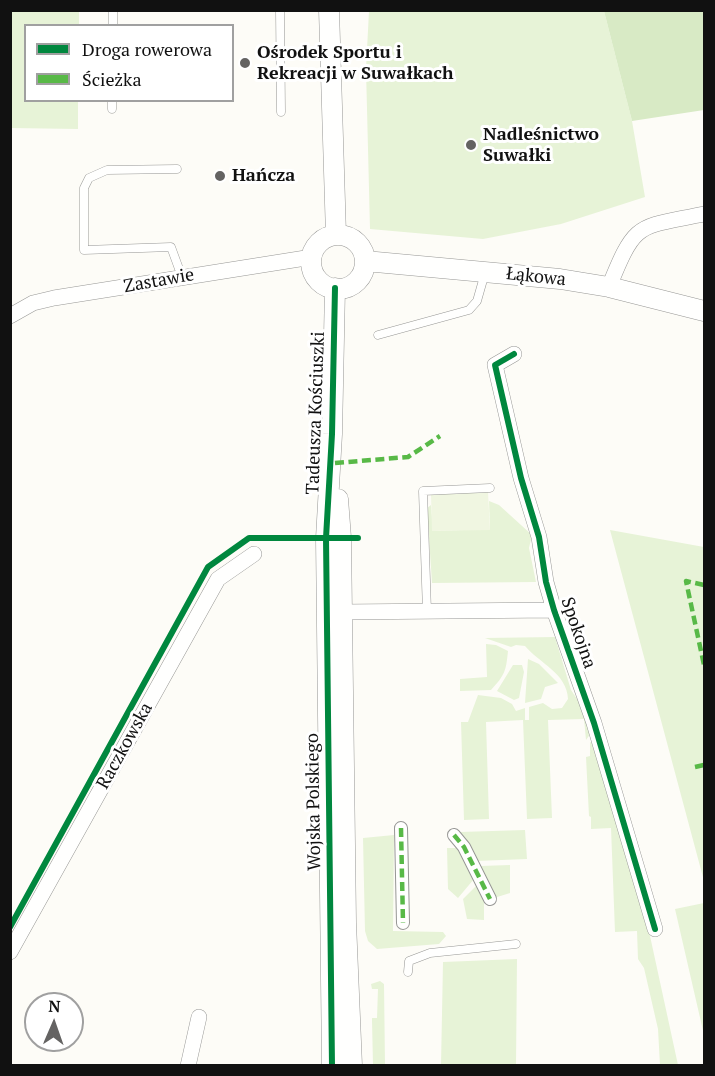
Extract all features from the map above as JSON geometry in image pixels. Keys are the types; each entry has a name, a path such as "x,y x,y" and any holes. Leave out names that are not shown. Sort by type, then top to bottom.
{"street":[{"path":"329,10 336,235"},
{"path":"609,287 624,250 636,232 649,226 705,214"},
{"path":"336,235 355,241 361,247 365,261 363,273 358,280 351,285 335,288 320,281 315,275 312,257 321,242 336,235"},
{"name":"Zastawie","path":"10,316 33,303 312,257"},
{"name":"Łąkowa","path":"365,261 486,271 609,287 705,311"},
{"name":"Tadeusza Kościuszki","path":"326,538 332,434 335,288"},
{"name":"Spokojna","path":"514,354 495,365 521,478 539,537 546,582 597,734 656,929"},
{"name":"Wojska Polskiego","path":"332,434 341,530 346,923 352,1065"},
{"name":"Wojska Polskiego","path":"326,538 332,1065"},
{"name":"Raczkowska","path":"10,952 218,579 254,554"},
{"name":"Spokojna","path":"342,612 427,613 554,610"},
{"path":"401,828 403,923"},
{"path":"454,835 464,848 490,899"},
{"path":"188,1065 199,1017"}],"lane":[{"path":"280,10 280,112"},
{"path":"177,169 107,170 89,178 84,188 84,250 171,247 182,277"},
{"path":"378,335 469,310 477,301 486,271"},
{"path":"427,613 423,491 490,488"},
{"path":"408,972 409,961 430,953 516,944"}],"green space":[{"path":"11,10 79,11 79,24 24,24 24,102 78,102 78,129 11,128"},
{"path":"369,11 604,11 632,121 645,197 561,224 483,239 370,229 366,69"},
{"path":"604,11 704,11 704,110 632,121"},
{"path":"488,492 490,530 432,531 431,494"},
{"path":"489,501 499,505 532,535 529,548 536,582 432,583 427,508 431,505 433,531 490,529"},
{"path":"610,530 704,547 704,881"},
{"path":"555,637 571,690 583,708 591,733 586,740 584,719 548,720 552,818 527,819 523,720 486,722 489,819 464,820 461,722 468,722 478,695 501,698 512,704 516,711 525,708 525,720 529,720 529,707 543,703 552,709 562,708 568,699 563,682 558,675 525,646 511,647 485,638"},
{"path":"486,644 496,645 508,651 502,676 491,690 460,691 460,679 487,677"},
{"path":"528,659 539,664 558,683 545,687 541,699 525,703"},
{"path":"513,665 522,665 524,672 519,698 514,700 497,691"},
{"path":"593,739 642,899 678,1065 660,1065 658,1029 644,968 638,959 637,931 615,932 611,828 591,829 591,817 589,816 586,757 590,756 590,743"},
{"path":"525,830 527,859 476,861 460,832"},
{"path":"394,835 393,931 443,932 446,936 439,944 377,949 368,941 365,931 363,838"},
{"path":"447,848 458,848 474,879 458,898 448,889"},
{"path":"510,865 510,893 494,898 480,866"},
{"path":"477,885 484,899 484,920 467,919 463,899"},
{"path":"704,903 704,1035 675,909"},
{"path":"517,959 516,1065 441,1065 443,962"},
{"path":"380,981 384,984 385,1065 373,1065 372,1018 377,1018 378,989 372,989 371,984"}],"marked path":[{"path":"335,463 408,457 440,436"},
{"path":"704,585 686,581 704,665"},
{"path":"695,767 704,765"},
{"path":"401,828 403,923"},
{"path":"454,835 464,847 490,899"}],"cycle path":[{"path":"332,1066 326,538 332,434 335,288"},
{"path":"514,354 495,365 521,478 539,537 546,582 594,723 655,929"},
{"path":"10,927 208,567 249,538 358,538"}],"place":[{"name":"Ośrodek Sportu i Rekreacji w Suwałkach","path":"245,63"},
{"name":"Nadleśnictwo Suwałki","path":"471,145"},
{"name":"Hańcza","path":"220,176"}]}
